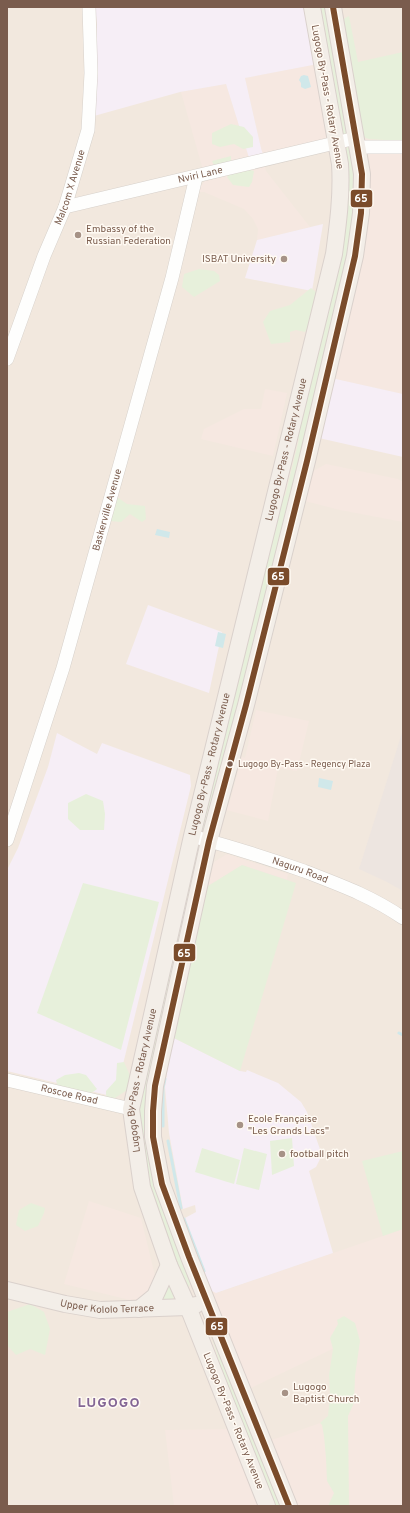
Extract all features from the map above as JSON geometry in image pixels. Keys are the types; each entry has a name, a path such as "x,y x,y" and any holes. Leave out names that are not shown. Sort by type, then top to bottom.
{"main road":[{"name":"Lugogo By-Pass - Rotary Avenue","path":"267,1506 188,1307 169,1265 142,1187 131,1109 192,836 334,254 340,210 340,164 312,7"},
{"name":"Lugogo By-Pass - Rotary Avenue","path":"289,1506 189,1257 162,1184 154,1137 153,1111 155,1086 209,840 246,705 305,469 355,256 361,213 362,174 333,7"},
{"path":"139,1309 155,1296 169,1265"},
{"name":"Upper Kololo Terrace","path":"7,1290 65,1304 100,1310 188,1307 207,1302"},
{"path":"213,1369 231,1362"}],"street":[{"name":"Malcom X Avenue","path":"7,359 44,256 64,207 88,130 91,74 89,7"},
{"name":"Nviri Lane","path":"64,207 337,144 357,143 365,146 403,147"},
{"name":"Baskerville Avenue","path":"7,840 63,668 172,278 196,177"},
{"name":"Naguru Road","path":"192,836 281,863 345,887 369,897 403,918"},
{"name":"Roscoe Road","path":"7,1080 131,1109"}],"shaded area":[{"path":"7,7 403,7 403,1506 7,1506"},
{"path":"95,7 308,7 318,64 245,78 264,158 250,161 226,84 180,92 94,116 97,24"},
{"path":"318,64 328,138 264,158 245,78"},
{"path":"226,84 250,161 203,170 181,92"},
{"path":"403,150 403,394 327,377 340,325 348,327 358,243 368,226 370,164 368,152"},
{"path":"265,166 266,171 310,227 257,240 258,229 253,219 244,209 204,192 198,192 205,181"},
{"name":"ISBAT University","path":"323,224 312,291 245,278 257,240"},
{"path":"327,377 403,394 403,457 310,436"},
{"path":"265,389 287,393 273,456 201,439 204,429 244,409 261,409"},
{"path":"326,464 398,479 403,482 403,522 340,510 301,500 308,474"},
{"path":"148,605 222,632 209,693 126,664"},
{"path":"256,710 309,721 297,771 278,768 268,821 226,810 230,801 242,757 245,758"},
{"path":"57,733 97,754 102,743 190,775 191,786 115,1097 7,1071 7,870 18,848 48,767"},
{"path":"403,733 403,891 359,869"},
{"path":"227,854 288,874 287,880 242,865 208,886 214,862"},
{"name":"Ecole Française \"Les Grands Lacs\"","path":"172,1037 240,1071 246,1072 247,1070 278,1083 301,1102 307,1112 322,1155 316,1167 309,1171 333,1253 216,1293 210,1290 185,1218 196,1212 195,1205 183,1209 169,1133 165,1087"},
{"path":"89,1201 141,1218 157,1284 144,1299 130,1300 64,1284"},
{"path":"403,1229 403,1506 294,1506 269,1441 320,1423 335,1415 347,1342 251,1388 210,1290 217,1293"},
{"path":"230,1429 259,1505 174,1506 165,1430"}],"green space":[{"path":"321,7 328,7 348,134 343,135"},
{"path":"349,16 358,62 403,52 403,141 369,139 363,137 352,64 343,21"},
{"path":"231,124 244,127 253,137 253,147 243,149 234,144 220,147 212,144 212,133"},
{"path":"353,145 356,203 346,270 208,833 200,834 280,495 285,496 299,439 294,438 345,149"},
{"path":"231,156 231,162 215,167 212,161"},
{"path":"251,170 254,171 252,182 249,187 233,185 227,177 230,173"},
{"path":"199,269 214,271 219,275 220,281 194,297 182,287 184,274"},
{"path":"311,288 317,293 316,314 305,332 296,330 290,332 290,342 271,344 263,322 270,311 290,305"},
{"path":"117,497 127,504 145,506 146,519 142,522 130,514 121,522 110,521"},
{"path":"86,794 103,801 105,814 104,830 80,830 68,819 68,803"},
{"path":"198,844 201,844 149,1083 183,1264 190,1283 189,1287 187,1288 184,1286 146,1175 137,1121 139,1096"},
{"path":"242,865 296,883 240,1071 172,1037 183,980 208,886"},
{"path":"83,883 159,902 121,1050 37,1013"},
{"path":"124,1062 132,1080 130,1088 112,1100 106,1097 106,1091 116,1080 117,1063"},
{"path":"79,1073 86,1075 97,1089 93,1092 83,1094 58,1088 56,1080 65,1075"},
{"name":"football pitch","path":"292,1138 294,1166 272,1175 270,1141"},
{"path":"202,1148 240,1160 234,1184 195,1172"},
{"path":"244,1148 267,1154 259,1190 236,1184"},
{"path":"403,1151 403,1229 383,1236 362,1161"},
{"path":"31,1203 45,1208 44,1213 38,1226 25,1231 16,1225 19,1210"},
{"path":"169,1278 174,1295 173,1300 158,1301"},
{"path":"30,1304 44,1312 50,1329 45,1355 30,1349 16,1355 7,1345 7,1312"},
{"path":"206,1315 283,1506 272,1506 236,1414 204,1318"},
{"path":"344,1316 355,1323 360,1341 355,1376 354,1403 348,1416 349,1506 328,1506 334,1493 327,1481 324,1436 322,1425 320,1423 328,1416 330,1396 329,1375 333,1349 330,1338 338,1324 337,1320"}],"water":[{"path":"301,76 308,76 311,87 305,89 301,87 299,80"},
{"path":"157,529 170,532 169,538 155,535"},
{"path":"218,632 226,634 223,648 215,646"},
{"path":"319,778 333,781 331,790 318,787"}],"waterway":[{"path":"399,1033 403,1035"},
{"path":"163,1126 163,1088 165,1079"},
{"path":"168,1141 181,1208"},
{"path":"184,1219 204,1271"}],"transit line":[{"name":"65","path":"289,1506 189,1257 162,1184 153,1137 153,1111 155,1086 209,841 246,705 307,461 355,256 361,213 362,174 333,7"}],"place":[{"name":"Embassy of the Russian Federation","path":"78,235"},
{"name":"ISBAT University","path":"284,259"},
{"name":"Lugogo By-Pass - Regency Plaza","path":"230,764"},
{"name":"Ecole Française \"Les Grands Lacs\"","path":"240,1125"},
{"name":"football pitch","path":"282,1154"},
{"name":"Lugogo Baptist Church","path":"285,1393"}],"district":[{"name":"LUGOGO","path":"109,1403"}]}
